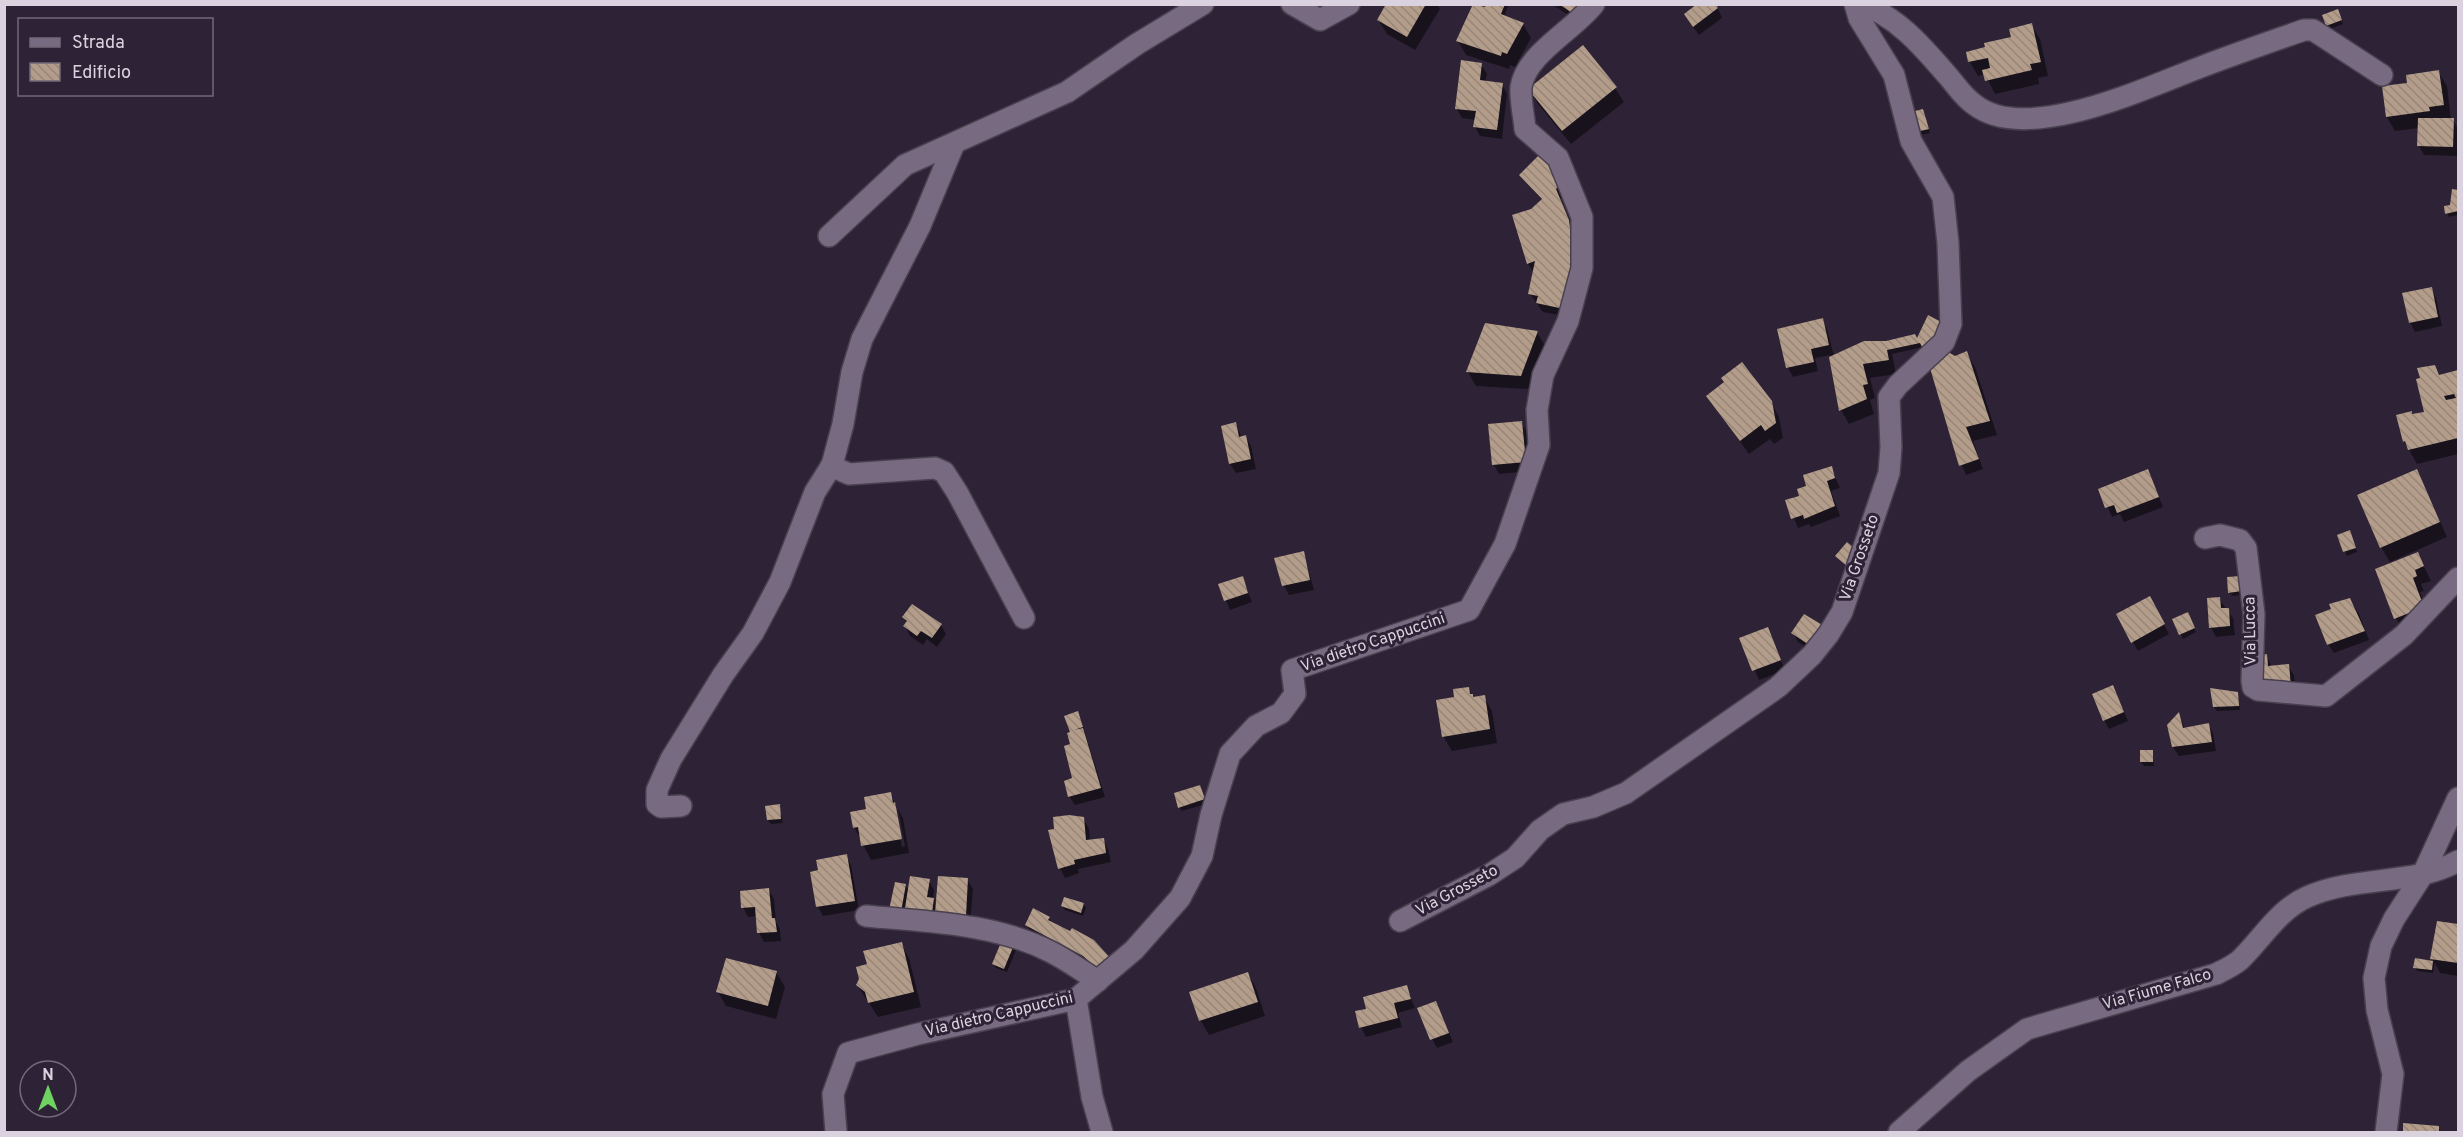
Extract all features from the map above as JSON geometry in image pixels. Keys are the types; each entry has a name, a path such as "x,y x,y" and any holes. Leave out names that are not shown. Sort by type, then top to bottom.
{"street":[{"path":"829,236 905,165 1067,92 1137,44 1203,4"},
{"path":"1292,4 1320,20 1349,4"},
{"name":"Via dietro Cappuccini","path":"836,1132 832,1094 848,1053 918,1034 1076,999 1134,950 1180,898 1202,856 1211,815 1230,754 1256,726 1281,713 1295,693 1292,670 1469,610 1505,544 1539,445 1537,410 1543,375 1568,321 1582,268 1582,217 1558,158 1525,129 1521,87 1530,67 1542,53 1594,4"},
{"path":"1857,4 1874,9 1901,28 1924,49 1966,99 1993,115 2010,119 2055,115 2097,107 2304,30 2313,30 2382,75"},
{"name":"Via Grosseto","path":"1400,921 1490,875 1515,858 1540,830 1563,814 1593,807 1626,793 1746,710 1778,687 1812,654 1828,635 1842,612 1889,473 1891,447 1889,397 1898,385 1944,342 1951,324 1948,243 1943,197 1911,141 1894,75 1859,18 1857,4"},
{"path":"681,806 669,808 657,804 657,790 676,750 723,675 753,633 780,582 815,492 831,466 862,339 920,226 954,144"},
{"path":"831,466 849,474 935,468 944,472 1024,618"},
{"name":"Via Lucca","path":"2205,538 2220,535 2240,540 2246,548 2254,614 2252,681 2253,687 2258,690 2326,696 2404,635 2458,578"},
{"path":"2386,1132 2393,1074 2377,1010 2374,978 2381,946 2394,919 2423,874 2458,798"},
{"name":"Via Fiume Falco","path":"1899,1132 1968,1071 2027,1029 2216,974 2238,961 2284,911 2305,898 2336,886 2445,869 2458,861"},
{"path":"866,916 963,926 1014,938 1051,951 1098,981"},
{"path":"1076,999 1092,1097 1102,1132"}],"building":[{"path":"1386,4 1426,4 1407,37 1377,20"},
{"path":"1473,4 1485,7 1486,4 1505,4 1501,14 1524,23 1507,54 1502,52 1501,56 1456,41"},
{"path":"1559,4 1578,4 1572,13"},
{"path":"1697,4 1716,4 1718,8 1693,27 1684,14"},
{"path":"2338,9 2342,20 2326,26 2322,15"},
{"path":"2032,23 2041,62 2030,64 2032,70 1985,81 1982,70 1990,68 1988,58 1968,62 1966,52 1985,47 1984,43 2011,37 2009,29"},
{"path":"1583,45 1617,87 1562,131 1528,89"},
{"path":"1461,60 1482,63 1480,80 1503,83 1497,130 1473,127 1476,111 1455,109"},
{"path":"2439,70 2444,105 2429,107 2430,111 2386,117 2382,86 2407,83 2406,75"},
{"path":"1923,109 1929,129 1912,133 1907,113"},
{"path":"2418,118 2454,118 2453,147 2417,146"},
{"path":"1539,155 1564,182 1556,189 1569,220 1573,251 1564,309 1536,303 1538,296 1528,294 1535,261 1527,264 1512,215 1531,209 1542,199 1519,175"},
{"path":"2452,189 2458,190 2458,211 2445,214 2444,206 2450,205"},
{"path":"2432,287 2438,317 2409,323 2402,293"},
{"path":"1928,315 1943,323 1933,343 1923,349 1920,343 1887,350 1889,360 1863,364 1868,384 1863,385 1867,399 1839,411 1829,357 1864,341 1886,341 1915,334 1917,338"},
{"path":"1823,318 1829,345 1811,349 1814,362 1786,368 1777,329"},
{"path":"1485,323 1538,331 1521,376 1466,372"},
{"path":"1943,349 1955,356 1967,351 1990,421 1966,427 1979,459 1959,466 1930,368"},
{"path":"1742,362 1772,401 1776,423 1765,431 1761,425 1740,441 1706,396 1724,382 1721,378"},
{"path":"2435,365 2439,375 2458,370 2458,438 2408,450 2405,441 2403,442 2396,415 2412,411 2412,414 2424,412 2416,379 2420,378 2417,368","holes":["2454,394 2456,398 2446,400 2444,396"]},
{"path":"1522,421 1526,462 1492,465 1488,424"},
{"path":"1236,422 1239,437 1246,435 1251,459 1229,464 1221,426"},
{"path":"1832,466 1835,478 1827,481 1835,506 1804,519 1803,515 1791,519 1785,500 1799,496 1797,489 1806,486 1803,475"},
{"path":"2148,469 2159,497 2117,513 2114,505 2105,508 2098,489"},
{"path":"2417,469 2440,522 2380,548 2357,495"},
{"path":"2350,530 2356,548 2343,552 2337,535"},
{"path":"1847,542 1859,552 1847,566 1835,556"},
{"path":"1304,551 1310,580 1282,586 1274,558"},
{"path":"2418,552 2424,566 2415,570 2417,576 2413,578 2424,607 2394,619 2375,569"},
{"path":"1243,576 1248,593 1224,601 1218,584"},
{"path":"2241,576 2242,591 2228,593 2227,577"},
{"path":"2150,596 2165,624 2131,643 2116,614"},
{"path":"2220,597 2221,608 2229,608 2230,626 2209,628 2207,598"},
{"path":"2350,598 2365,631 2327,645 2315,615 2331,609 2329,604"},
{"path":"912,604 942,624 932,638 921,631 917,636 903,626 907,621 902,617"},
{"path":"2188,612 2195,628 2179,635 2172,619"},
{"path":"1804,614 1824,626 1811,646 1791,633"},
{"path":"1768,627 1781,660 1752,671 1739,638"},
{"path":"2267,654 2268,666 2289,664 2291,687 2261,684 2258,655"},
{"path":"2113,685 2124,712 2103,721 2092,694"},
{"path":"1469,687 1473,697 1485,695 1490,729 1442,737 1436,700 1454,697 1453,689"},
{"path":"2210,688 2238,692 2239,706 2213,707"},
{"path":"1078,711 1083,727 1074,730 1083,728 1101,788 1068,797 1064,781 1072,778 1064,746 1070,744 1067,733 1070,732 1064,716"},
{"path":"2179,712 2183,728 2209,723 2212,742 2172,747 2167,725"},
{"path":"2140,750 2153,750 2153,762 2140,762"},
{"path":"1200,785 1205,799 1178,808 1174,793"},
{"path":"891,792 902,839 861,846 858,827 853,828 850,812 866,809 864,797"},
{"path":"780,804 781,819 767,820 765,806"},
{"path":"1069,815 1084,817 1086,840 1104,838 1106,853 1074,860 1075,864 1058,869 1048,830 1054,829 1053,817"},
{"path":"847,854 855,901 816,907 810,872 818,870 816,860"},
{"path":"910,876 930,879 927,897 934,898 932,913 905,908"},
{"path":"938,876 968,878 966,916 935,913"},
{"path":"895,882 906,884 901,912 889,910"},
{"path":"769,888 772,918 775,918 777,932 757,933 755,907 741,908 740,891"},
{"path":"1064,897 1084,903 1081,913 1061,906"},
{"path":"1033,908 1050,917 1048,920 1070,931 1072,928 1094,940 1112,960 1100,971 1083,956 1025,925"},
{"path":"2437,921 2458,924 2458,963 2430,959"},
{"path":"1002,940 1014,945 1004,969 992,964"},
{"path":"902,942 914,992 868,1003 865,992 856,985 859,979 856,967 867,964 863,951"},
{"path":"726,958 777,971 768,1006 716,992"},
{"path":"2415,958 2433,961 2432,970 2413,968"},
{"path":"1248,972 1258,1002 1199,1021 1189,992"},
{"path":"1407,985 1411,999 1394,1003 1398,1018 1359,1028 1355,1011 1366,1009 1363,997"},
{"path":"1436,1001 1449,1033 1430,1040 1417,1008"},
{"path":"2403,1123 2439,1126 2439,1132 2403,1132"}]}
